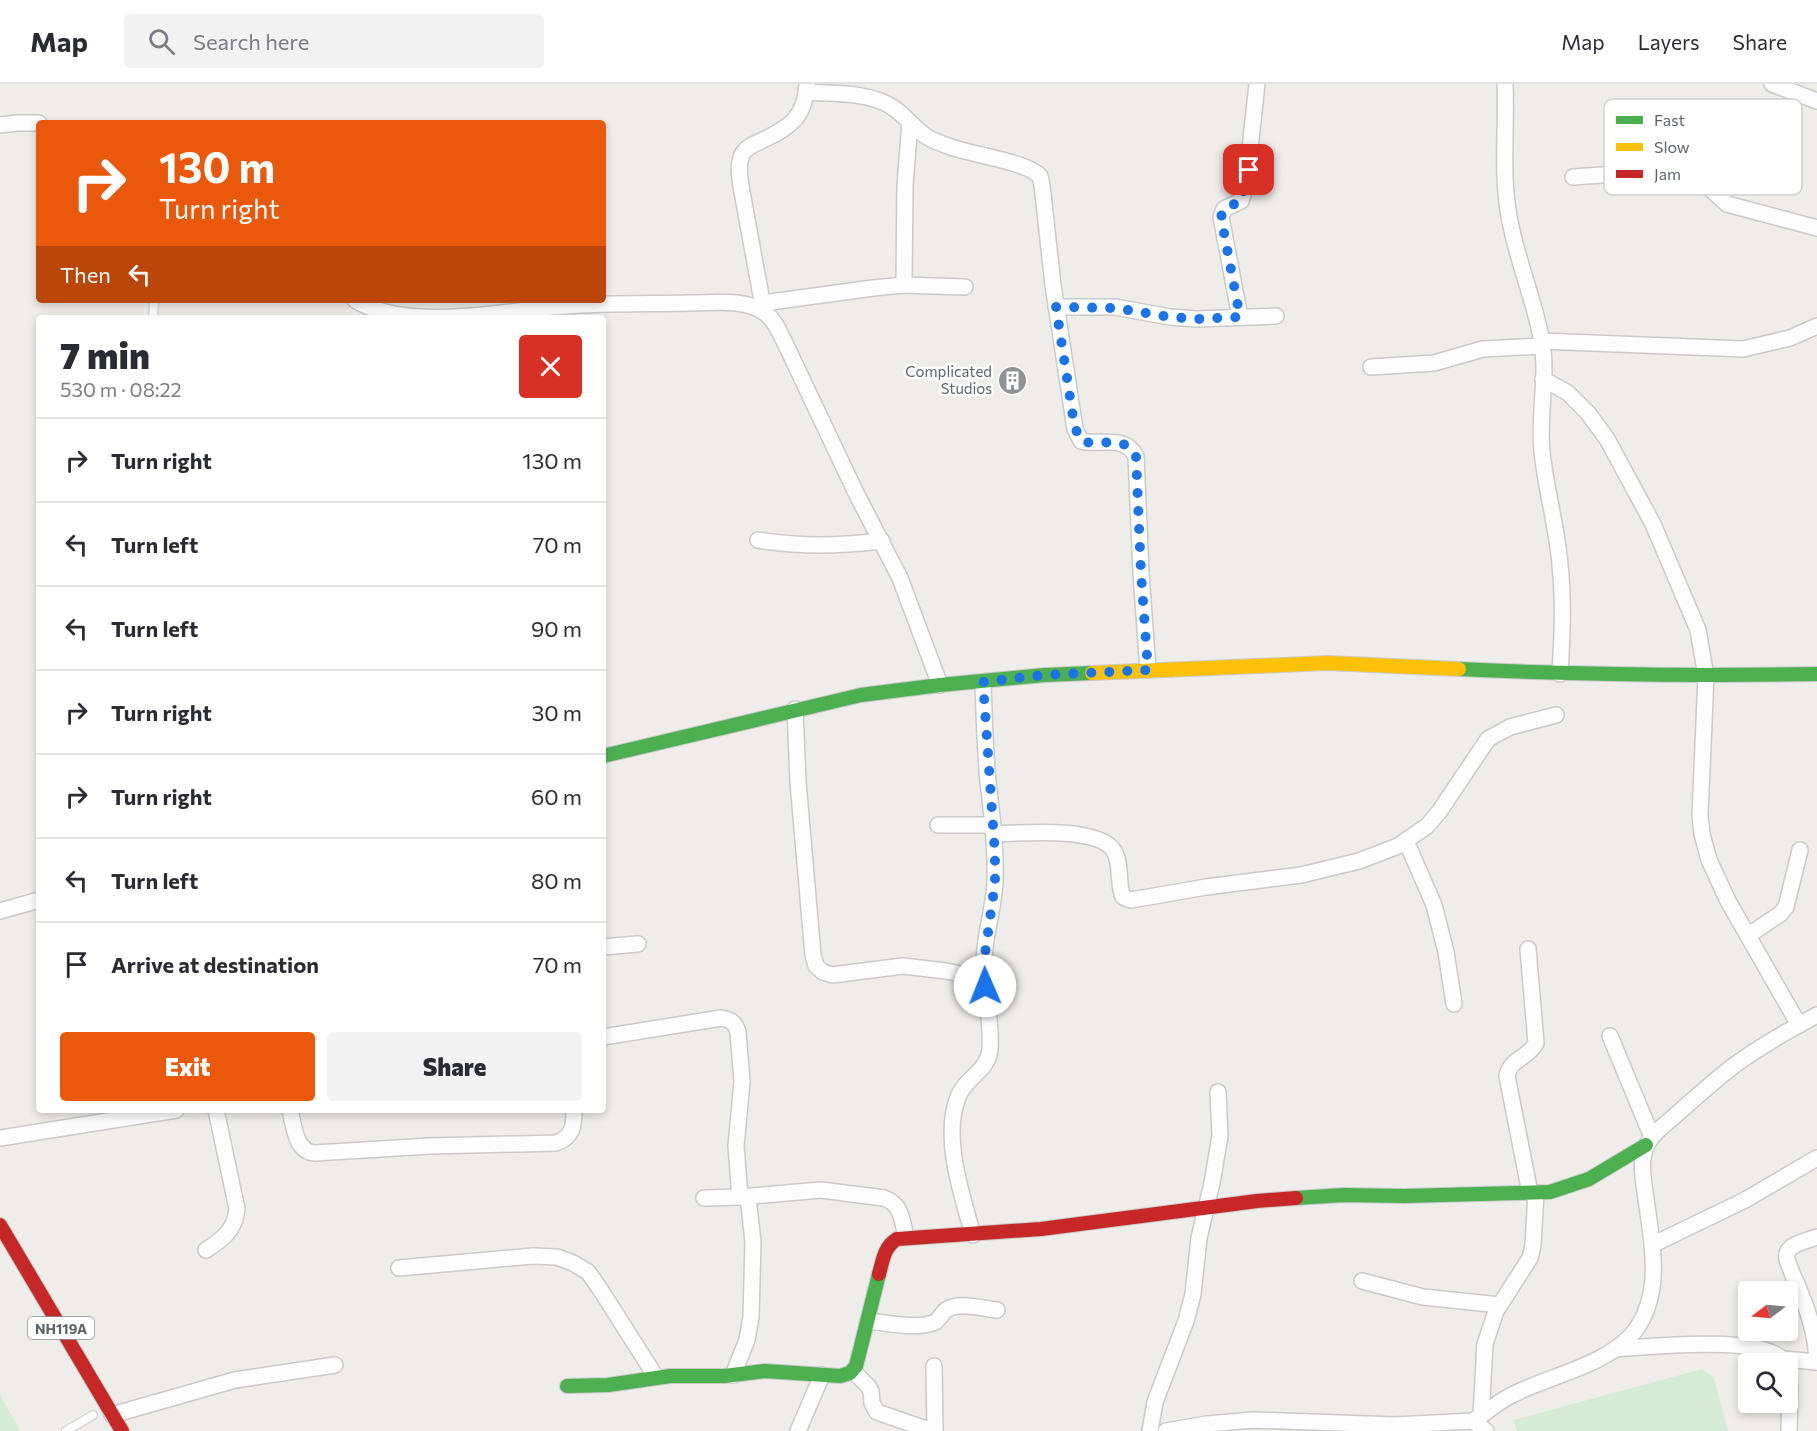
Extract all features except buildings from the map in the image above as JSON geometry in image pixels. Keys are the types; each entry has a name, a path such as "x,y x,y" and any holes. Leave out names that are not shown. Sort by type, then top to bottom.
{"main road":[{"path":"606,755 861,695 1045,675 1328,663 1560,674 1706,676 1817,674"},
{"path":"567,1386 608,1385 656,1377 700,1377 781,1371 840,1376 853,1371 885,1251 890,1243 897,1239 973,1235 1135,1218 1257,1201 1344,1195 1533,1193 1573,1188 1593,1179 1649,1141"},
{"name":"NH119A","path":"0,1225 122,1431"}],"street":[{"path":"1240,317 1221,212 1239,203 1246,185 1257,84"},
{"path":"1505,84 1504,158 1508,214 1518,261 1542,343 1543,379 1540,417 1542,453 1559,557 1562,595 1560,674"},
{"path":"1772,84 1817,101"},
{"path":"940,685 915,616 882,541 856,493 811,393 776,325 764,308 742,192 741,157 745,150 794,122 801,113 807,88 879,100 891,106 924,135 934,140 978,155 1025,167 1040,176 1056,307 1078,437 1085,442 1118,442 1132,449 1136,456 1148,670"},
{"path":"904,285 905,185 910,122"},
{"path":"0,125 36,123"},
{"path":"1573,177 1604,175"},
{"path":"1717,195 1727,204 1817,228"},
{"path":"483,315 543,304 723,303 764,308 842,291 904,285 965,287"},
{"path":"359,303 373,313 408,315"},
{"path":"1056,307 1115,308 1188,319 1276,316"},
{"path":"1371,367 1434,363 1483,349 1542,343 1743,349 1790,338 1817,326"},
{"path":"1543,379 1568,393 1588,413 1606,439 1653,524 1698,630 1706,676 1700,815 1708,860 1717,881 1799,1025"},
{"path":"758,540 794,546 834,546 882,541"},
{"path":"973,1235 957,1172 953,1143 953,1115 958,1095 986,1064 990,1053 991,1038 985,979 986,939 995,883 983,682"},
{"path":"795,709 798,782 811,936 816,966 822,972 832,975 903,966 923,967 985,979"},
{"path":"938,825 1080,834 1111,847 1116,855 1123,897 1131,900 1301,875 1378,855 1406,841 1427,826 1488,739 1510,727 1556,716"},
{"path":"1406,841 1437,913 1454,1004"},
{"path":"1749,935 1780,914 1786,907 1800,850"},
{"path":"0,910 36,901"},
{"path":"606,947 638,944"},
{"path":"1480,1425 1485,1344 1490,1327 1500,1305 1530,1258 1533,1245 1533,1193 1507,1076 1508,1068 1513,1062 1527,1055 1536,1043 1528,949"},
{"path":"1166,1431 1207,1424 1252,1426 1480,1425 1509,1396 1615,1349 1632,1334 1644,1317 1651,1295 1652,1245 1642,1174 1643,1157 1649,1141 1737,1063 1817,1015"},
{"path":"606,1036 721,1018 735,1024 738,1032 741,1082 735,1146 753,1242 751,1317 747,1340 733,1375"},
{"path":"1610,1036 1649,1141"},
{"path":"1150,1431 1155,1402 1186,1321 1190,1303 1198,1238 1220,1136 1218,1092"},
{"path":"0,1138 157,1113"},
{"path":"206,1250 232,1229 237,1209 217,1113"},
{"path":"291,1113 303,1149 308,1153 315,1153 430,1146 556,1143 564,1140 572,1131 574,1113"},
{"path":"1652,1245 1745,1200 1817,1158"},
{"path":"704,1198 821,1190 884,1198 893,1201 898,1207 906,1238"},
{"path":"1798,1363 1817,1362 1815,1336 1805,1303 1787,1262 1787,1255 1789,1249 1795,1245 1817,1237"},
{"path":"399,1268 533,1256 557,1257 573,1263 588,1272 656,1377"},
{"path":"1362,1281 1423,1297 1500,1305"},
{"path":"867,1321 925,1324 936,1322 947,1309 952,1307 997,1310"},
{"path":"1615,1349 1689,1343 1763,1349 1776,1353"},
{"path":"112,1415 235,1380 335,1365"},
{"path":"853,1371 868,1386 872,1403 878,1412 933,1431 934,1366"},
{"path":"798,1431 822,1375"},
{"path":"1789,1413 1789,1431"}],"lane":[{"path":"66,1431 93,1415"}],"green space":[{"path":"1702,1369 1714,1378 1728,1431 1517,1431 1514,1420"},
{"path":"0,1394 20,1431 0,1431"}],"traffic: fast":[{"path":"1459,669 1548,673 1817,674"},
{"path":"606,755 861,695 940,685 1092,673"},
{"path":"1296,1198 1344,1195 1404,1196 1550,1192 1589,1179 1646,1145"},
{"path":"567,1386 608,1385 670,1376 724,1376 765,1371 840,1376 850,1373 856,1366 879,1274"}],"traffic: slow":[{"path":"1092,673 1328,663 1459,669"}],"traffic: jam":[{"path":"879,1274 887,1250 897,1239 1041,1229 1296,1198"},
{"path":"0,1225 122,1431"}],"place":[{"name":"Complicated Studios","path":"1013,380"}],"route":[{"path":"985,986 984,961 995,883 995,840 988,779 983,682 1045,675 1148,670 1136,456 1132,449 1118,442 1085,442 1078,437 1056,307 1115,308 1197,319 1240,317 1221,212 1241,201 1249,170"}]}
